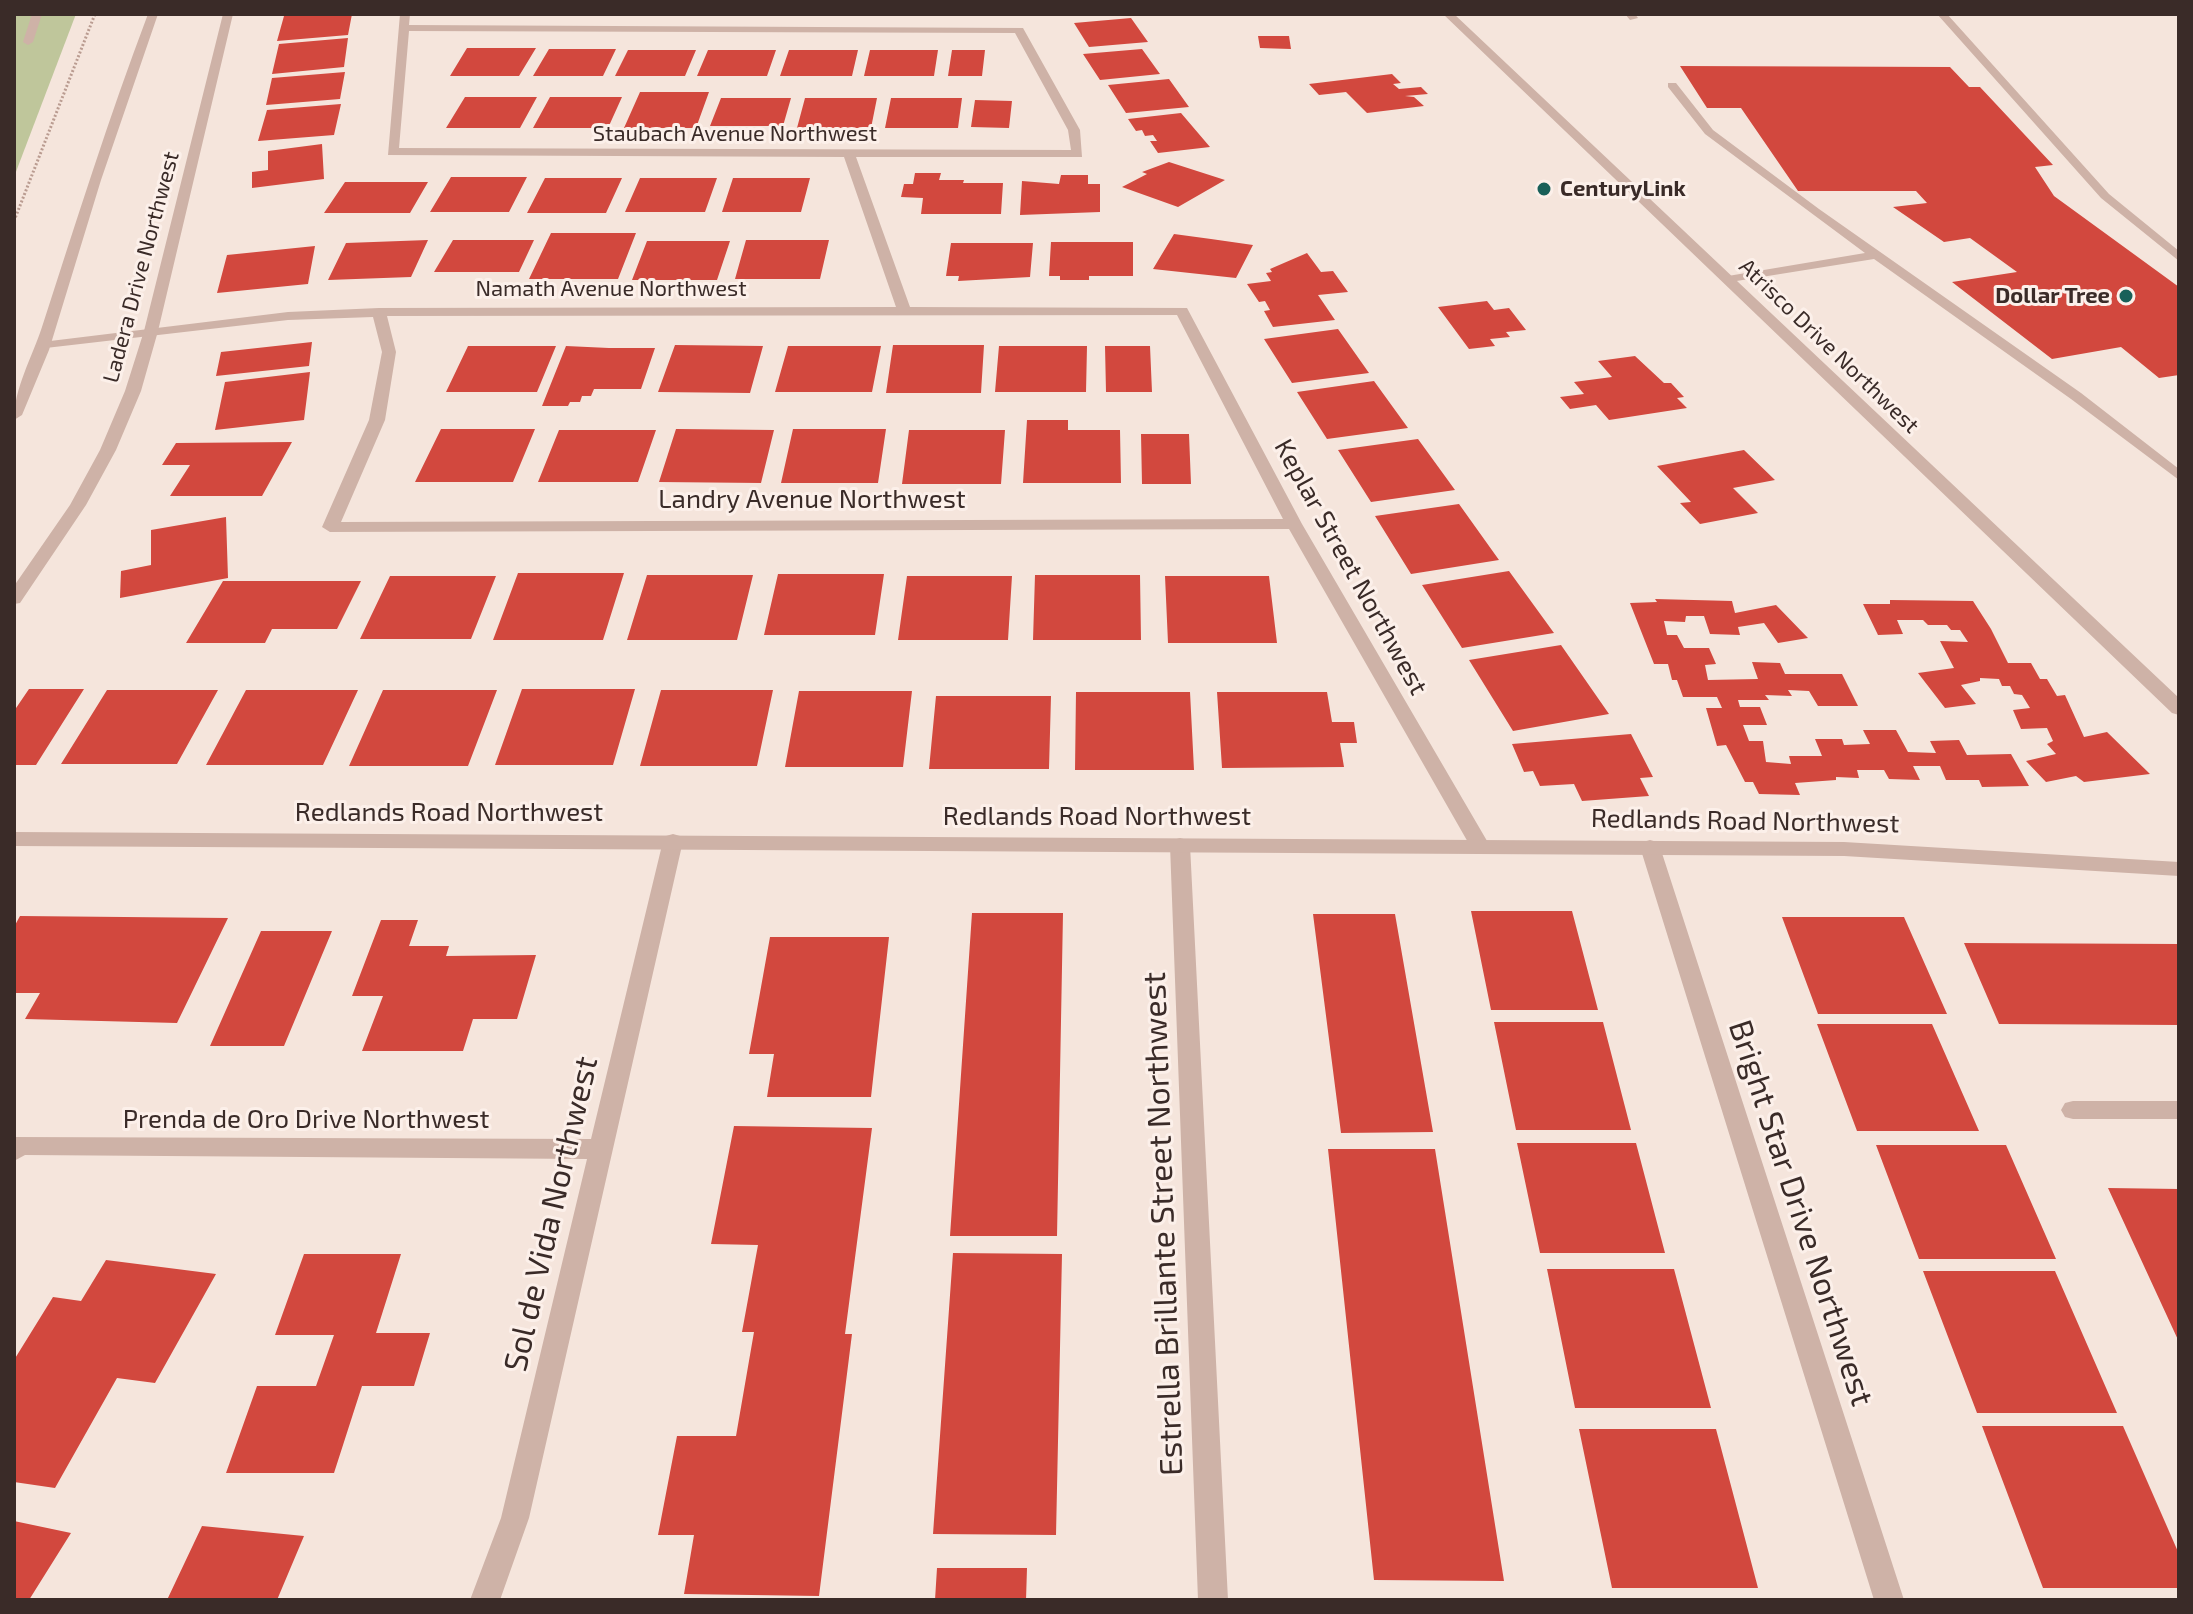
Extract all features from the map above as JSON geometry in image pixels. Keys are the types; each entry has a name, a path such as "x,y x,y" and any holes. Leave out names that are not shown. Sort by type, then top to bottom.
{"street":[{"path":"14,415 25,395 42,346 99,165 153,14"},
{"name":"Ladera Drive Northwest","path":"14,599 78,505 108,450 133,391 151,331 228,14"},
{"path":"405,14 405,28"},
{"name":"Atrisco Drive Northwest","path":"1448,14 2179,709"},
{"name":"Staubach Avenue Northwest","path":"405,28 1019,30 1074,130 1078,154 392,152 405,28"},
{"path":"849,154 904,311"},
{"name":"Namath Avenue Northwest","path":"42,346 288,316 379,312 1182,311"},
{"name":"Keplar Street Northwest","path":"1182,311 1294,524 1480,846"},
{"name":"Landry Avenue Northwest","path":"379,312 389,352 377,420 330,527 1294,524"},
{"name":"Redlands Road Northwest","path":"14,839 1844,849 2179,869"},
{"name":"Sol de Vida Northwest","path":"485,1600 515,1518 673,841"},
{"name":"Estrella Brillante Street Northwest","path":"1180,845 1213,1600"},
{"name":"Bright Star Drive Northwest","path":"1650,847 1889,1600"},
{"path":"2073,1110 2179,1110"},
{"name":"Prenda de Oro Drive Northwest","path":"14,1151 18,1145 600,1149"}],"lane":[{"path":"28,42 37,14"},
{"path":"1942,14 2105,196 2179,257"},
{"path":"1672,85 1709,132 2076,396 2179,476"},
{"path":"1728,280 1876,255"}],"path":[{"path":"14,221 95,14"}],"green space":[{"path":"14,14 76,14 14,177"}],"building":[{"path":"352,14 348,35 277,41 284,16"},
{"path":"1131,18 1148,42 1089,47 1074,23"},
{"path":"1258,36 1289,36 1291,49 1260,48"},
{"path":"348,38 344,67 272,74 279,44"},
{"path":"467,48 536,48 519,76 450,76"},
{"path":"549,49 616,49 603,76 533,76"},
{"path":"1142,49 1160,74 1100,80 1083,54"},
{"path":"628,50 696,50 685,76 615,76"},
{"path":"708,50 776,50 767,76 697,76"},
{"path":"789,50 858,50 852,76 780,76"},
{"path":"870,50 938,50 934,76 864,76"},
{"path":"952,50 985,50 982,76 948,76"},
{"path":"1680,66 1950,67 1969,87 1980,87 2053,165 2035,167 2054,196 2179,287 2179,375 2159,378 2121,347 2052,359 1952,282 2017,272 1970,238 1944,242 1893,207 1927,203 1916,191 1798,191 1741,108 1707,108"},
{"path":"345,72 340,99 266,105 272,78"},
{"path":"1392,74 1401,83 1393,84 1399,89 1421,87 1428,94 1405,96 1414,97 1424,106 1367,113 1346,92 1319,95 1309,84"},
{"path":"1169,79 1189,107 1126,113 1108,85"},
{"path":"640,92 709,92 696,128 624,128"},
{"path":"465,97 537,97 520,128 446,128"},
{"path":"550,97 622,97 608,128 533,128"},
{"path":"721,98 791,98 783,126 710,126"},
{"path":"805,98 877,98 871,128 797,128"},
{"path":"891,98 962,98 958,128 885,128"},
{"path":"975,100 1012,101 1009,128 971,127"},
{"path":"341,104 334,135 258,141 267,110"},
{"path":"1181,113 1210,147 1158,153 1150,141 1157,141 1153,135 1145,136 1142,130 1136,131 1128,119"},
{"path":"322,144 324,179 252,188 252,172 268,170 268,151"},
{"path":"1169,162 1225,180 1178,207 1122,187 1147,174 1142,172"},
{"path":"915,173 941,173 939,180 964,180 963,183 1003,183 1001,214 921,214 923,198 901,197 904,184 913,184"},
{"path":"1061,175 1088,175 1088,184 1100,184 1100,212 1020,215 1022,181 1059,184"},
{"path":"451,177 527,177 509,212 430,212"},
{"path":"545,178 622,178 606,213 527,213"},
{"path":"640,178 717,178 705,212 625,212"},
{"path":"733,178 810,178 801,212 722,212"},
{"path":"345,182 428,182 410,213 324,213"},
{"path":"551,233 636,233 618,279 529,279"},
{"path":"1174,234 1253,245 1236,278 1153,269"},
{"path":"428,240 411,277 328,280 346,243"},
{"path":"453,240 534,240 519,272 434,272"},
{"path":"746,240 829,240 820,279 735,279"},
{"path":"647,241 730,241 717,280 632,280"},
{"path":"1051,242 1133,242 1133,276 1089,276 1089,280 1060,280 1060,276 1049,276"},
{"path":"951,243 1033,243 1030,277 958,281 959,276 946,276"},
{"path":"315,246 308,284 217,293 227,255"},
{"path":"1307,253 1321,272 1333,271 1348,292 1318,295 1335,320 1273,327 1264,311 1270,310 1265,301 1259,302 1247,284 1271,281 1266,273 1272,272 1270,269"},
{"path":"1487,301 1494,310 1509,308 1526,330 1506,332 1510,337 1490,339 1495,346 1469,349 1438,307"},
{"path":"1338,329 1369,373 1292,383 1264,339"},
{"path":"312,342 309,366 216,376 221,352"},
{"path":"675,345 763,346 750,393 658,392"},
{"path":"893,345 984,345 981,393 886,393"},
{"path":"468,346 556,346 537,392 446,392"},
{"path":"566,346 655,348 641,389 594,389 591,396 582,396 580,402 570,402 568,406 542,406"},
{"path":"788,346 881,346 872,392 775,392"},
{"path":"999,346 1087,346 1086,392 995,392"},
{"path":"1105,346 1150,346 1152,392 1106,392"},
{"path":"1635,356 1664,383 1671,383 1684,397 1677,398 1687,408 1609,420 1596,405 1570,409 1560,397 1584,394 1574,382 1612,377 1598,361"},
{"path":"310,372 304,420 215,430 225,382"},
{"path":"1374,381 1408,428 1327,439 1297,392"},
{"path":"1027,420 1068,420 1068,430 1120,430 1121,483 1023,483"},
{"path":"441,429 535,429 513,482 415,482"},
{"path":"676,429 774,430 761,483 659,482"},
{"path":"793,429 886,429 878,483 781,483"},
{"path":"559,430 656,430 638,482 538,482"},
{"path":"909,430 1005,430 1001,484 902,484"},
{"path":"1141,434 1189,434 1191,484 1142,484"},
{"path":"1418,439 1455,490 1371,502 1338,450"},
{"path":"292,442 262,496 170,496 190,465 162,465 176,443"},
{"path":"1744,450 1775,480 1733,488 1758,513 1700,524 1680,503 1691,502 1657,466"},
{"path":"1459,504 1499,560 1411,574 1375,516"},
{"path":"226,517 228,578 120,598 121,571 151,565 151,530"},
{"path":"1509,571 1554,633 1462,648 1422,585"},
{"path":"518,573 624,573 603,640 493,640"},
{"path":"778,574 884,574 875,635 764,635"},
{"path":"647,575 753,575 737,640 627,640"},
{"path":"1035,575 1140,575 1141,640 1033,640"},
{"path":"390,576 496,576 471,639 360,639"},
{"path":"907,576 1012,576 1008,640 898,640"},
{"path":"1165,576 1269,576 1277,643 1168,643"},
{"path":"223,581 361,581 337,629 272,629 265,643 186,643"},
{"path":"1655,599 1732,601 1735,613 1776,605 1808,638 1778,643 1764,623 1738,627 1740,635 1710,634 1704,616 1686,616 1685,622 1664,621 1667,635 1677,635 1684,648 1709,648 1716,664 1705,665 1708,680 1758,679 1752,662 1780,663 1785,674 1842,674 1858,706 1818,706 1809,691 1788,690 1792,696 1765,695 1769,700 1738,700 1740,707 1760,707 1767,725 1743,725 1749,741 1763,741 1766,762 1791,764 1789,756 1822,756 1815,739 1842,739 1844,745 1870,744 1863,730 1896,730 1908,752 1936,753 1930,741 1959,740 1967,755 2011,754 2029,786 1982,787 1979,780 1946,780 1940,766 1913,766 1920,780 1889,779 1884,770 1857,770 1859,778 1836,777 1836,780 1795,783 1800,795 1759,794 1753,782 1745,782 1726,745 1717,746 1706,708 1722,708 1717,697 1683,697 1677,680 1672,680 1668,664 1654,664 1630,603 1657,602"},
{"path":"1890,600 1973,601 2008,663 2031,663 2040,679 2047,679 2057,696 2065,695 2084,737 2107,732 2150,774 2084,782 2076,776 2046,782 2026,761 2056,754 2047,744 2053,741 2047,728 2021,729 2013,710 2030,708 2022,695 2014,694 2010,686 2002,686 1999,679 1980,678 1980,681 1961,685 1976,704 1945,708 1918,673 1954,668 1940,641 1968,642 1960,630 1951,630 1947,625 1928,625 1923,620 1897,620 1903,634 1878,635 1863,604 1890,604"},
{"path":"1561,645 1609,714 1513,731 1469,660"},
{"path":"29,689 84,689 36,765 14,765 14,711"},
{"path":"522,689 635,689 613,765 495,765"},
{"path":"107,690 218,690 177,764 61,764"},
{"path":"246,690 358,690 323,765 206,765"},
{"path":"383,690 497,690 468,766 349,766"},
{"path":"661,690 773,690 757,766 640,766"},
{"path":"799,691 912,691 903,767 785,767"},
{"path":"1076,692 1190,692 1194,770 1075,770"},
{"path":"1217,692 1327,692 1332,722 1354,722 1357,743 1340,743 1344,767 1222,768"},
{"path":"936,696 1051,696 1049,769 929,769"},
{"path":"1631,734 1653,777 1640,778 1649,796 1582,801 1574,784 1540,786 1533,771 1524,772 1512,744"},
{"path":"1471,911 1572,911 1598,1010 1491,1010"},
{"path":"972,913 1063,913 1057,1236 950,1236"},
{"path":"1313,914 1395,914 1433,1132 1341,1133"},
{"path":"20,916 228,918 177,1023 25,1019 40,993 14,993 14,927"},
{"path":"1782,917 1904,917 1947,1014 1818,1014"},
{"path":"381,920 418,920 409,946 449,946 446,956 536,955 517,1019 473,1019 463,1051 362,1051 383,996 352,996"},
{"path":"261,931 332,931 284,1046 210,1046"},
{"path":"770,937 889,937 871,1097 767,1097 774,1054 749,1054"},
{"path":"1964,943 2179,944 2179,1025 1999,1024"},
{"path":"1494,1022 1603,1022 1631,1130 1516,1130"},
{"path":"1817,1024 1932,1024 1979,1131 1857,1131"},
{"path":"734,1126 872,1128 845,1334 852,1334 819,1596 684,1594 694,1535 658,1535 677,1436 736,1436 754,1332 742,1332 758,1245 711,1244"},
{"path":"1517,1143 1636,1143 1665,1253 1540,1253"},
{"path":"1876,1145 2006,1145 2056,1259 1919,1259"},
{"path":"1328,1149 1435,1149 1504,1581 1374,1580"},
{"path":"2108,1188 2179,1189 2179,1342"},
{"path":"953,1253 1062,1254 1056,1535 933,1534"},
{"path":"304,1254 401,1254 376,1333 430,1333 414,1386 362,1386 334,1473 226,1473 257,1386 316,1386 334,1335 275,1335"},
{"path":"106,1260 216,1274 155,1383 117,1378 55,1488 14,1482 14,1360 53,1297 81,1301"},
{"path":"1547,1269 1674,1269 1711,1408 1575,1408"},
{"path":"1923,1271 2055,1271 2117,1413 1977,1413"},
{"path":"1982,1426 2123,1426 2179,1554 2179,1588 2043,1588"},
{"path":"1579,1429 1716,1429 1758,1588 1612,1588"},
{"path":"14,1521 71,1533 29,1600 14,1600"},
{"path":"202,1526 304,1536 277,1600 167,1600"},
{"path":"937,1568 1027,1568 1026,1600 935,1600"}],"place":[{"name":"CenturyLink","path":"1544,189"},
{"name":"Dollar Tree","path":"2126,296"}]}
